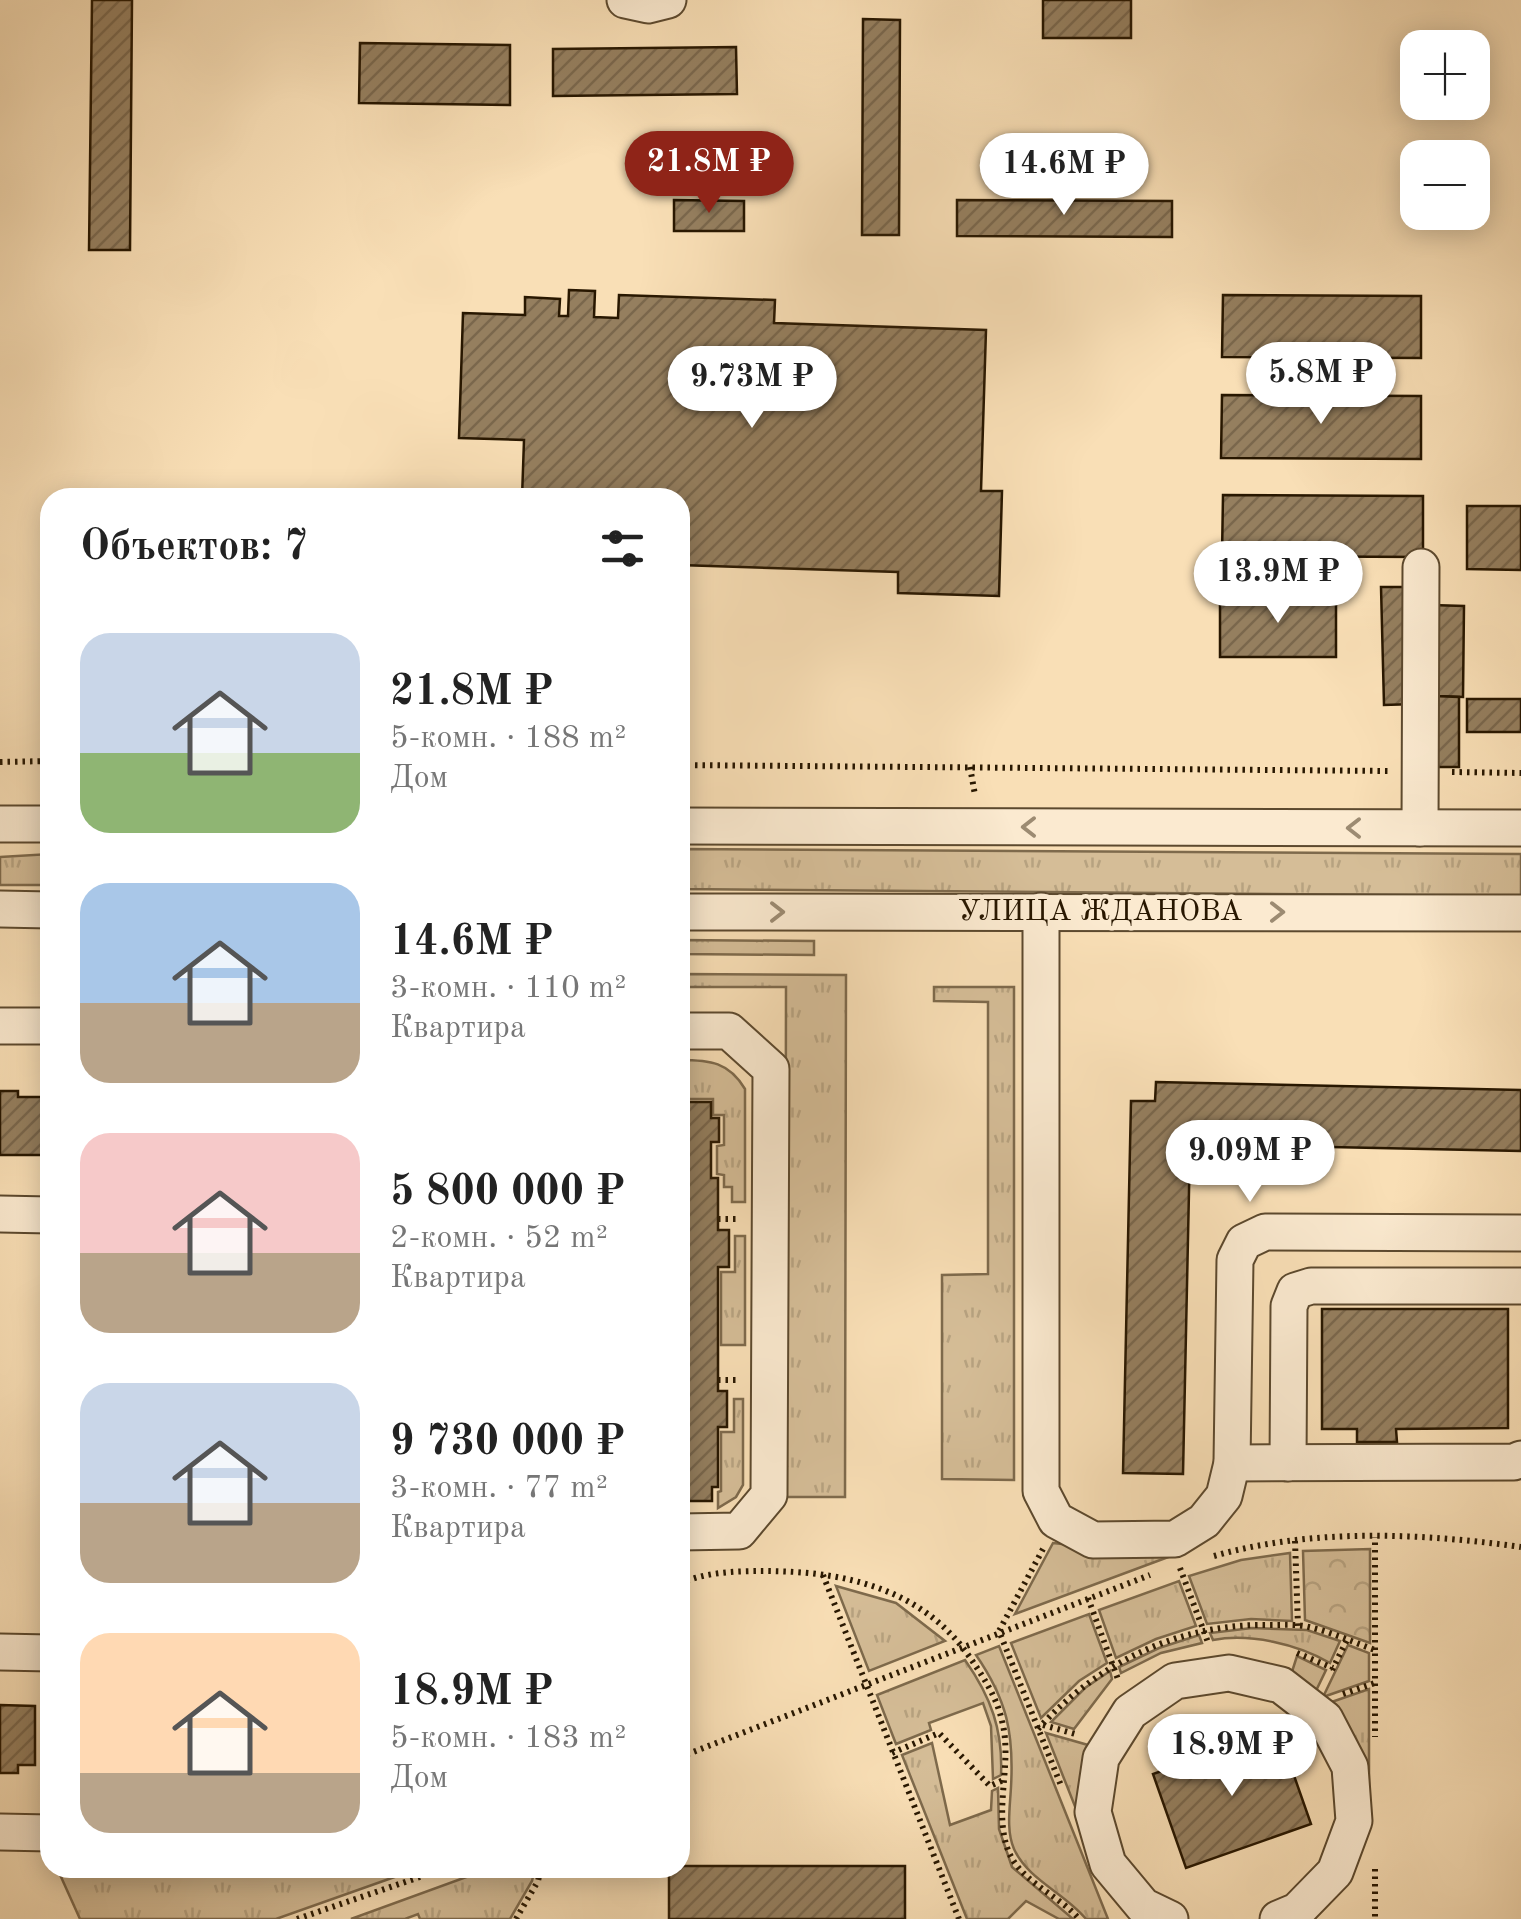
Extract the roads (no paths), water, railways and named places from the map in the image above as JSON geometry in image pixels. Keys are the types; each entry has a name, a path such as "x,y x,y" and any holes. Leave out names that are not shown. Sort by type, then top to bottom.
{"street":[{"path":"625,0 648,5 668,0"},
{"path":"1420,828 1421,568"},
{"path":"0,824 40,824"},
{"path":"690,826 1521,828"},
{"path":"0,909 40,910"},
{"path":"1041,911 1041,1491 1056,1520 1094,1540 1175,1538 1204,1521 1224,1496 1232,1463 1235,1260 1244,1242 1265,1232 1521,1233"},
{"name":"УЛИЦА ЖДАНОВА","path":"690,912 1521,913"},
{"path":"0,1026 40,1026"},
{"path":"690,1030 728,1031 771,1069 770,1495 739,1531 690,1532"},
{"path":"0,1214 40,1216"},
{"path":"1288,1463 1289,1306 1296,1292 1311,1286 1521,1286"},
{"path":"1232,1463 1521,1459"},
{"path":"0,1652 40,1652"},
{"path":"1170,1919 1143,1906 1108,1864 1094,1812 1101,1758 1130,1712 1175,1682 1229,1672 1282,1685 1324,1719 1350,1767 1354,1822 1335,1872 1297,1912 1278,1919"},
{"path":"0,1832 40,1832"}]}
